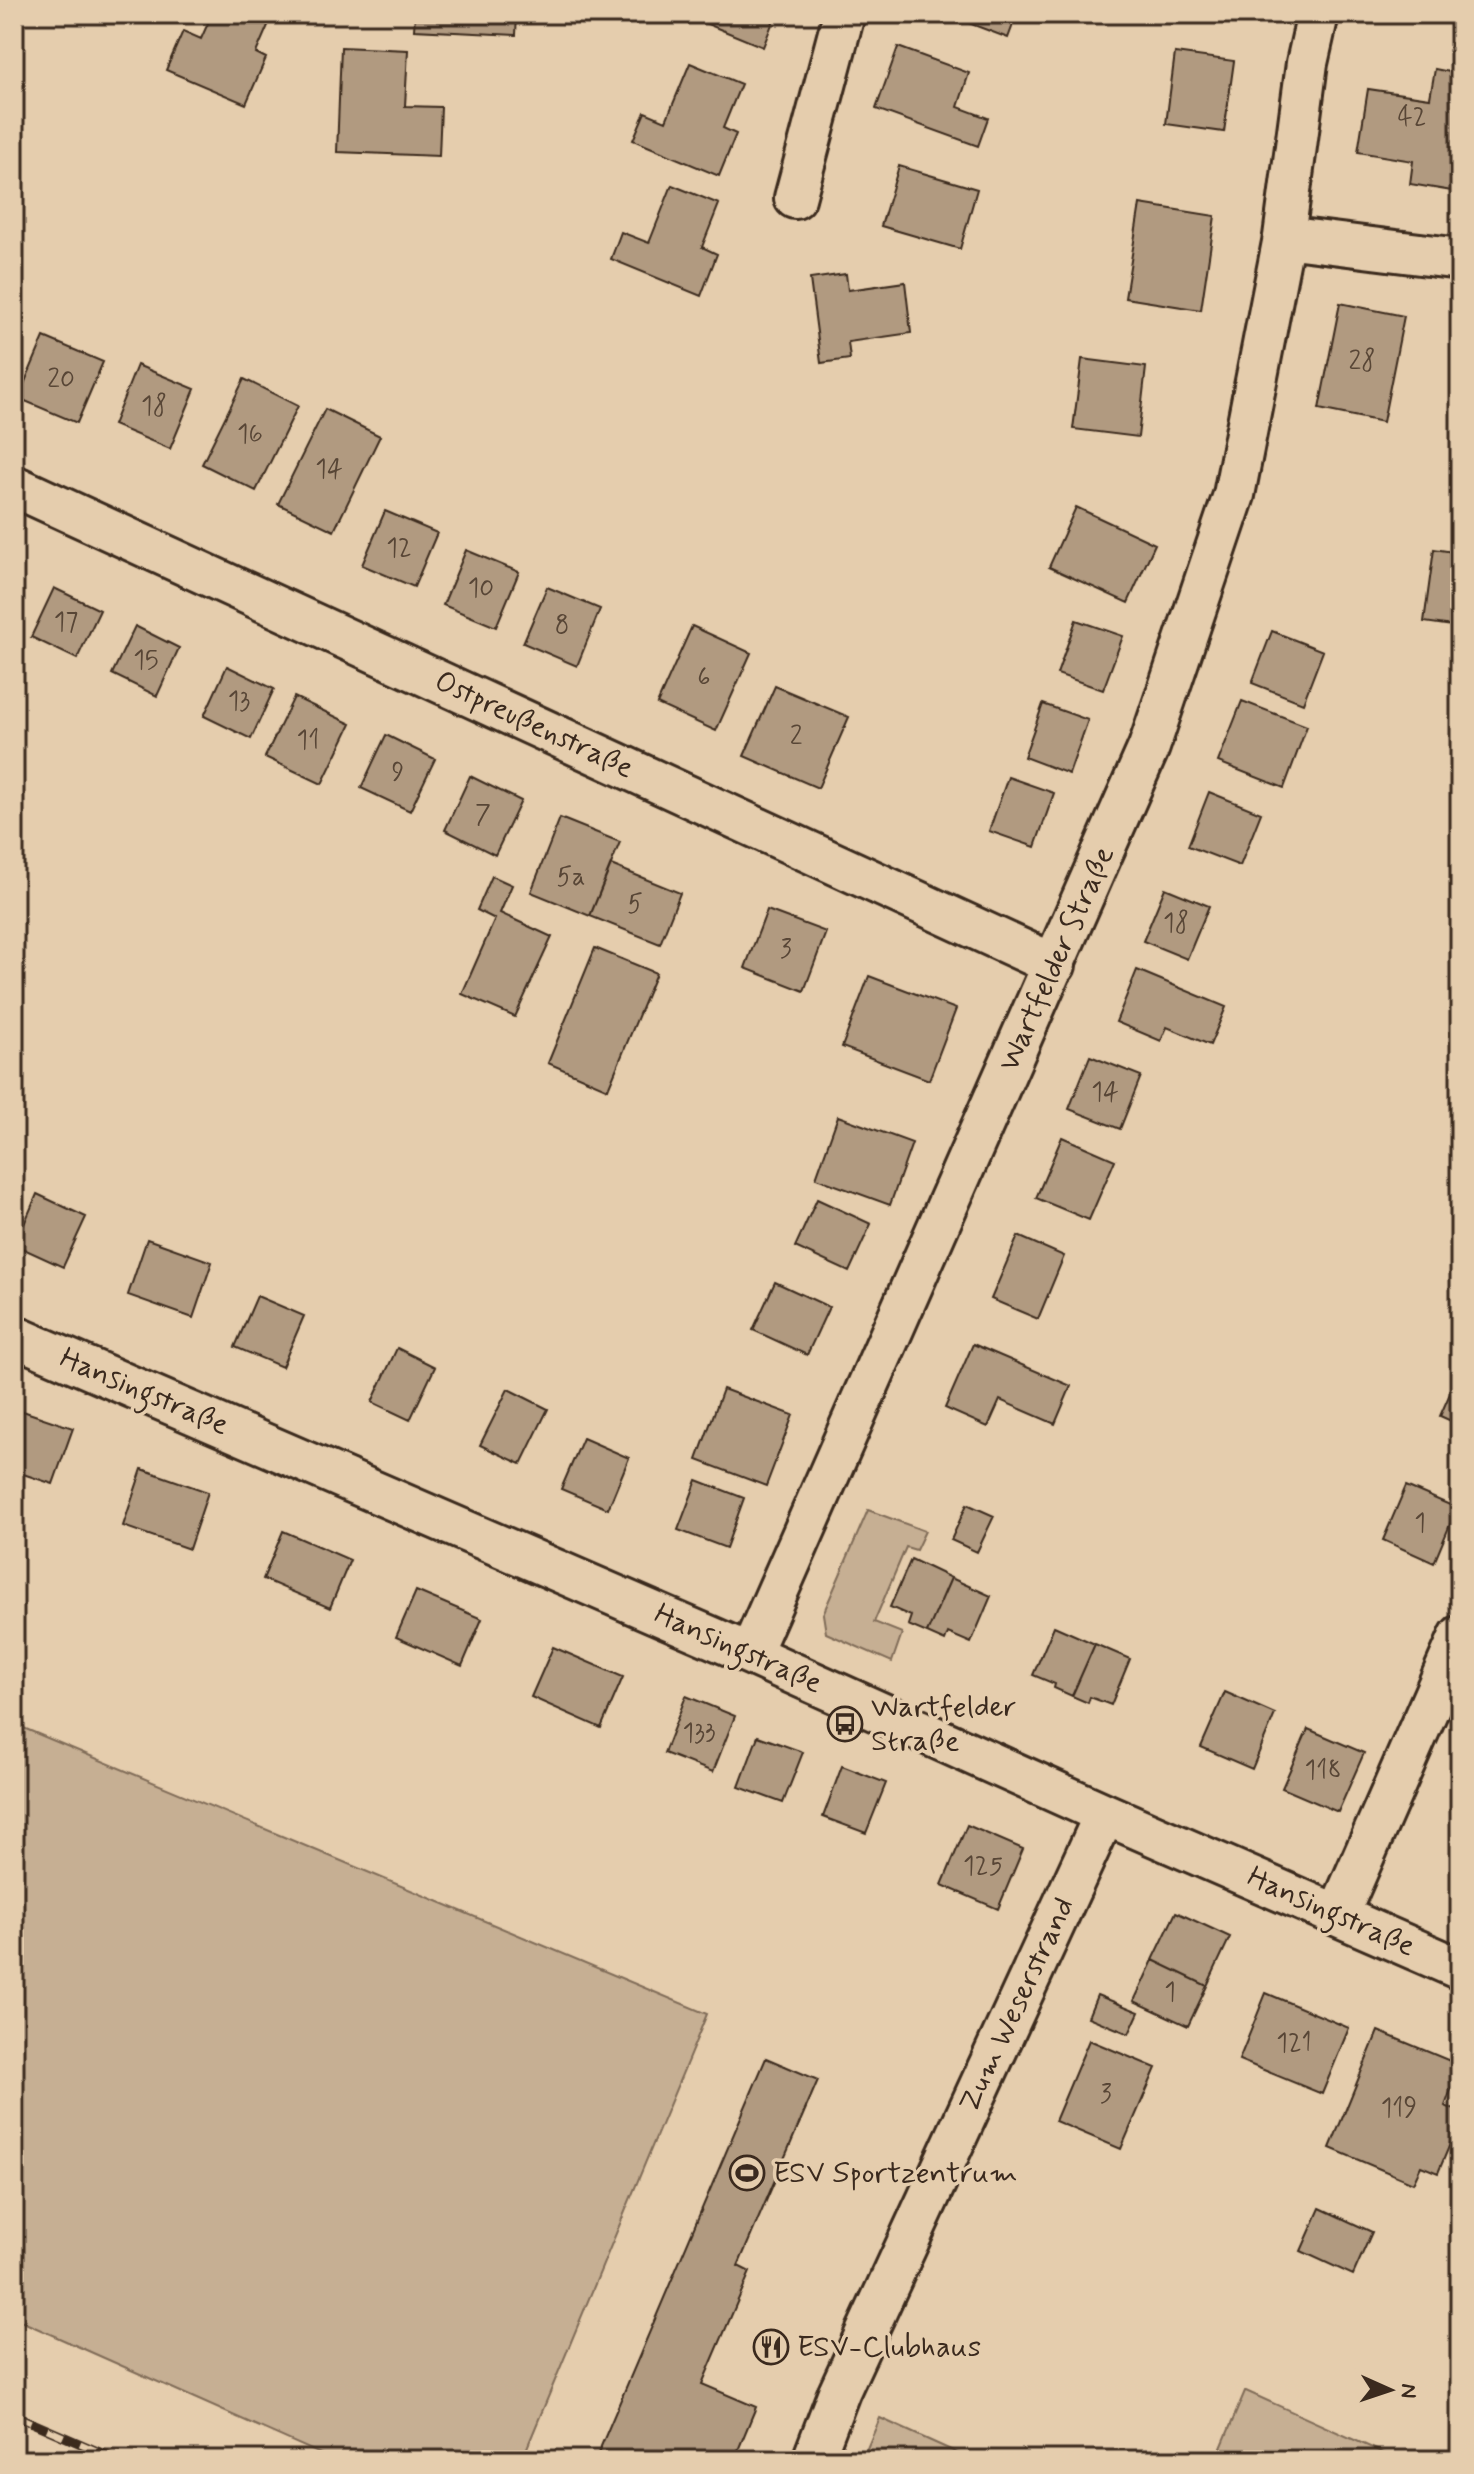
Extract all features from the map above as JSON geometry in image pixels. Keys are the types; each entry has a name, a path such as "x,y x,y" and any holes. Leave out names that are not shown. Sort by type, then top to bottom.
{"street":[{"path":"795,198 844,14"},
{"name":"Wartfelder Straße","path":"750,1654 1149,747 1234,495 1284,237 1307,63 1318,14"},
{"path":"1284,237 1460,259"},
{"name":"Ostpreußenstraße","path":"14,486 1055,965"},
{"name":"Hansingstraße","path":"14,1336 750,1654 1460,1969"},
{"path":"1338,1915 1460,1636"},
{"name":"Zum Weserstrand","path":"813,2460 839,2392 1105,1814"}],"shaded area":[{"path":"868,1510 925,1531 916,1550 906,1547 874,1622 902,1633 892,1662 826,1633 823,1614"},
{"path":"14,1724 707,2014 522,2460 334,2460 14,2318"},
{"path":"1246,2391 1399,2460 1216,2460"},
{"path":"880,2418 973,2460 862,2460"}],"building":[{"path":"212,14 273,14 256,53 266,58 246,104 166,70 183,31 201,39"},
{"path":"415,14 517,14 516,35 414,30"},
{"path":"683,14 776,14 763,47"},
{"path":"945,14 1017,14 1008,38"},
{"path":"341,47 408,50 405,106 441,107 439,156 337,152"},
{"path":"898,47 969,73 958,107 988,118 978,146 876,109"},
{"path":"1175,53 1234,61 1224,132 1166,124"},
{"path":"690,63 741,84 723,128 736,134 719,176 633,140 645,112 666,121"},
{"path":"1435,69 1460,74 1460,138 1452,191 1410,184 1413,161 1358,152 1368,89 1430,98"},
{"path":"899,166 977,189 960,249 881,226"},
{"path":"672,185 719,204 702,247 717,254 701,296 611,259 621,232 649,243"},
{"path":"1140,204 1215,216 1201,310 1125,298"},
{"path":"846,274 848,290 905,282 911,333 848,342 850,359 821,363 810,279"},
{"path":"1340,303 1404,316 1383,422 1319,409"},
{"path":"44,337 103,362 77,423 18,398"},
{"path":"1082,359 1146,367 1138,437 1073,429"},
{"path":"137,365 195,389 170,449 113,425"},
{"path":"244,379 298,406 256,491 202,464"},
{"path":"325,409 380,436 334,531 278,504"},
{"path":"1076,507 1155,544 1128,603 1049,567"},
{"path":"385,511 437,533 414,587 362,565"},
{"path":"1434,549 1460,553 1460,627 1424,622"},
{"path":"466,550 519,572 496,627 443,605"},
{"path":"547,587 600,609 577,666 523,643"},
{"path":"54,588 100,610 77,659 31,637"},
{"path":"1076,620 1123,636 1103,690 1057,674"},
{"path":"135,626 179,648 157,696 112,674"},
{"path":"692,626 751,653 716,731 657,704"},
{"path":"1272,631 1323,651 1303,703 1252,683"},
{"path":"227,666 274,689 251,739 204,716"},
{"path":"775,686 849,717 818,788 744,756"},
{"path":"294,697 351,724 322,784 265,757"},
{"path":"1242,701 1307,726 1284,788 1218,762"},
{"path":"1043,704 1088,720 1069,774 1024,757"},
{"path":"386,735 435,759 410,811 361,788"},
{"path":"470,776 521,801 495,855 445,830"},
{"path":"1008,777 1054,793 1035,847 989,831"},
{"path":"1209,792 1261,813 1240,866 1188,846"},
{"path":"560,818 620,842 590,916 531,892"},
{"path":"611,865 680,893 660,944 590,916"},
{"path":"492,876 512,885 500,913 552,937 515,1017 462,994 495,919 477,910"},
{"path":"1165,888 1209,906 1187,959 1143,941"},
{"path":"767,910 826,932 804,991 745,968"},
{"path":"595,948 656,973 608,1089 548,1063"},
{"path":"1137,970 1226,1007 1210,1045 1167,1027 1161,1041 1116,1022"},
{"path":"869,976 956,1009 929,1080 842,1047"},
{"path":"1090,1056 1141,1076 1120,1129 1069,1109"},
{"path":"838,1116 912,1143 890,1205 816,1178"},
{"path":"1062,1137 1115,1160 1089,1220 1036,1198"},
{"path":"37,1194 86,1217 63,1267 15,1245"},
{"path":"817,1199 871,1224 849,1272 795,1247"},
{"path":"1018,1236 1064,1256 1038,1319 991,1299"},
{"path":"147,1239 212,1262 193,1318 128,1295"},
{"path":"775,1282 829,1307 807,1355 753,1330"},
{"path":"257,1296 304,1316 282,1367 235,1347"},
{"path":"973,1344 1071,1386 1055,1424 1000,1400 988,1427 945,1408"},
{"path":"397,1348 435,1367 410,1420 372,1402"},
{"path":"1460,1371 1460,1425 1440,1416"},
{"path":"508,1389 548,1409 521,1464 480,1445"},
{"path":"723,1389 793,1415 766,1486 697,1460"},
{"path":"14,1408 73,1428 53,1484 14,1471"},
{"path":"583,1438 629,1458 608,1509 561,1489"},
{"path":"142,1469 208,1492 189,1549 123,1526"},
{"path":"697,1480 744,1498 726,1548 678,1530"},
{"path":"1406,1486 1457,1508 1434,1563 1383,1540"},
{"path":"967,1504 994,1516 977,1552 951,1540"},
{"path":"283,1531 350,1560 330,1608 263,1579"},
{"path":"911,1559 951,1578 927,1633 908,1625 911,1616 890,1607"},
{"path":"951,1578 991,1596 971,1643 948,1633 945,1641 927,1633"},
{"path":"416,1591 482,1619 462,1666 396,1637"},
{"path":"1054,1626 1095,1644 1072,1696 1054,1688 1055,1684 1033,1675"},
{"path":"1095,1644 1130,1659 1111,1705 1090,1697 1088,1703 1072,1696"},
{"path":"553,1647 623,1677 601,1728 531,1697"},
{"path":"1225,1692 1275,1714 1252,1769 1201,1747"},
{"path":"686,1696 735,1716 713,1772 664,1753"},
{"path":"1308,1729 1364,1753 1338,1812 1282,1788"},
{"path":"758,1736 803,1752 783,1803 739,1787"},
{"path":"842,1766 886,1783 866,1833 823,1817"},
{"path":"967,1825 1023,1849 998,1909 942,1885"},
{"path":"1176,1912 1230,1937 1207,1986 1153,1960"},
{"path":"1153,1960 1207,1986 1188,2026 1134,2001"},
{"path":"1266,1993 1349,2028 1322,2094 1239,2060"},
{"path":"1097,1995 1139,2012 1129,2034 1088,2017"},
{"path":"1378,2031 1460,2065 1445,2106 1460,2112 1460,2120 1438,2173 1421,2166 1413,2183 1330,2148"},
{"path":"1089,2040 1156,2068 1121,2149 1055,2121"},
{"name":"ESV Sportzentrum","path":"766,2058 818,2080 738,2266 750,2272 702,2384 756,2407 734,2460 600,2460 596,2458"},
{"path":"1320,2208 1372,2232 1353,2275 1301,2251"}],"railway":[{"path":"14,2415 118,2460"}],"place":[{"name":"Wartfelder Straße","path":"845,1724"},
{"name":"ESV Sportzentrum","path":"747,2173"},
{"name":"ESV-Clubhaus","path":"771,2347"}]}
